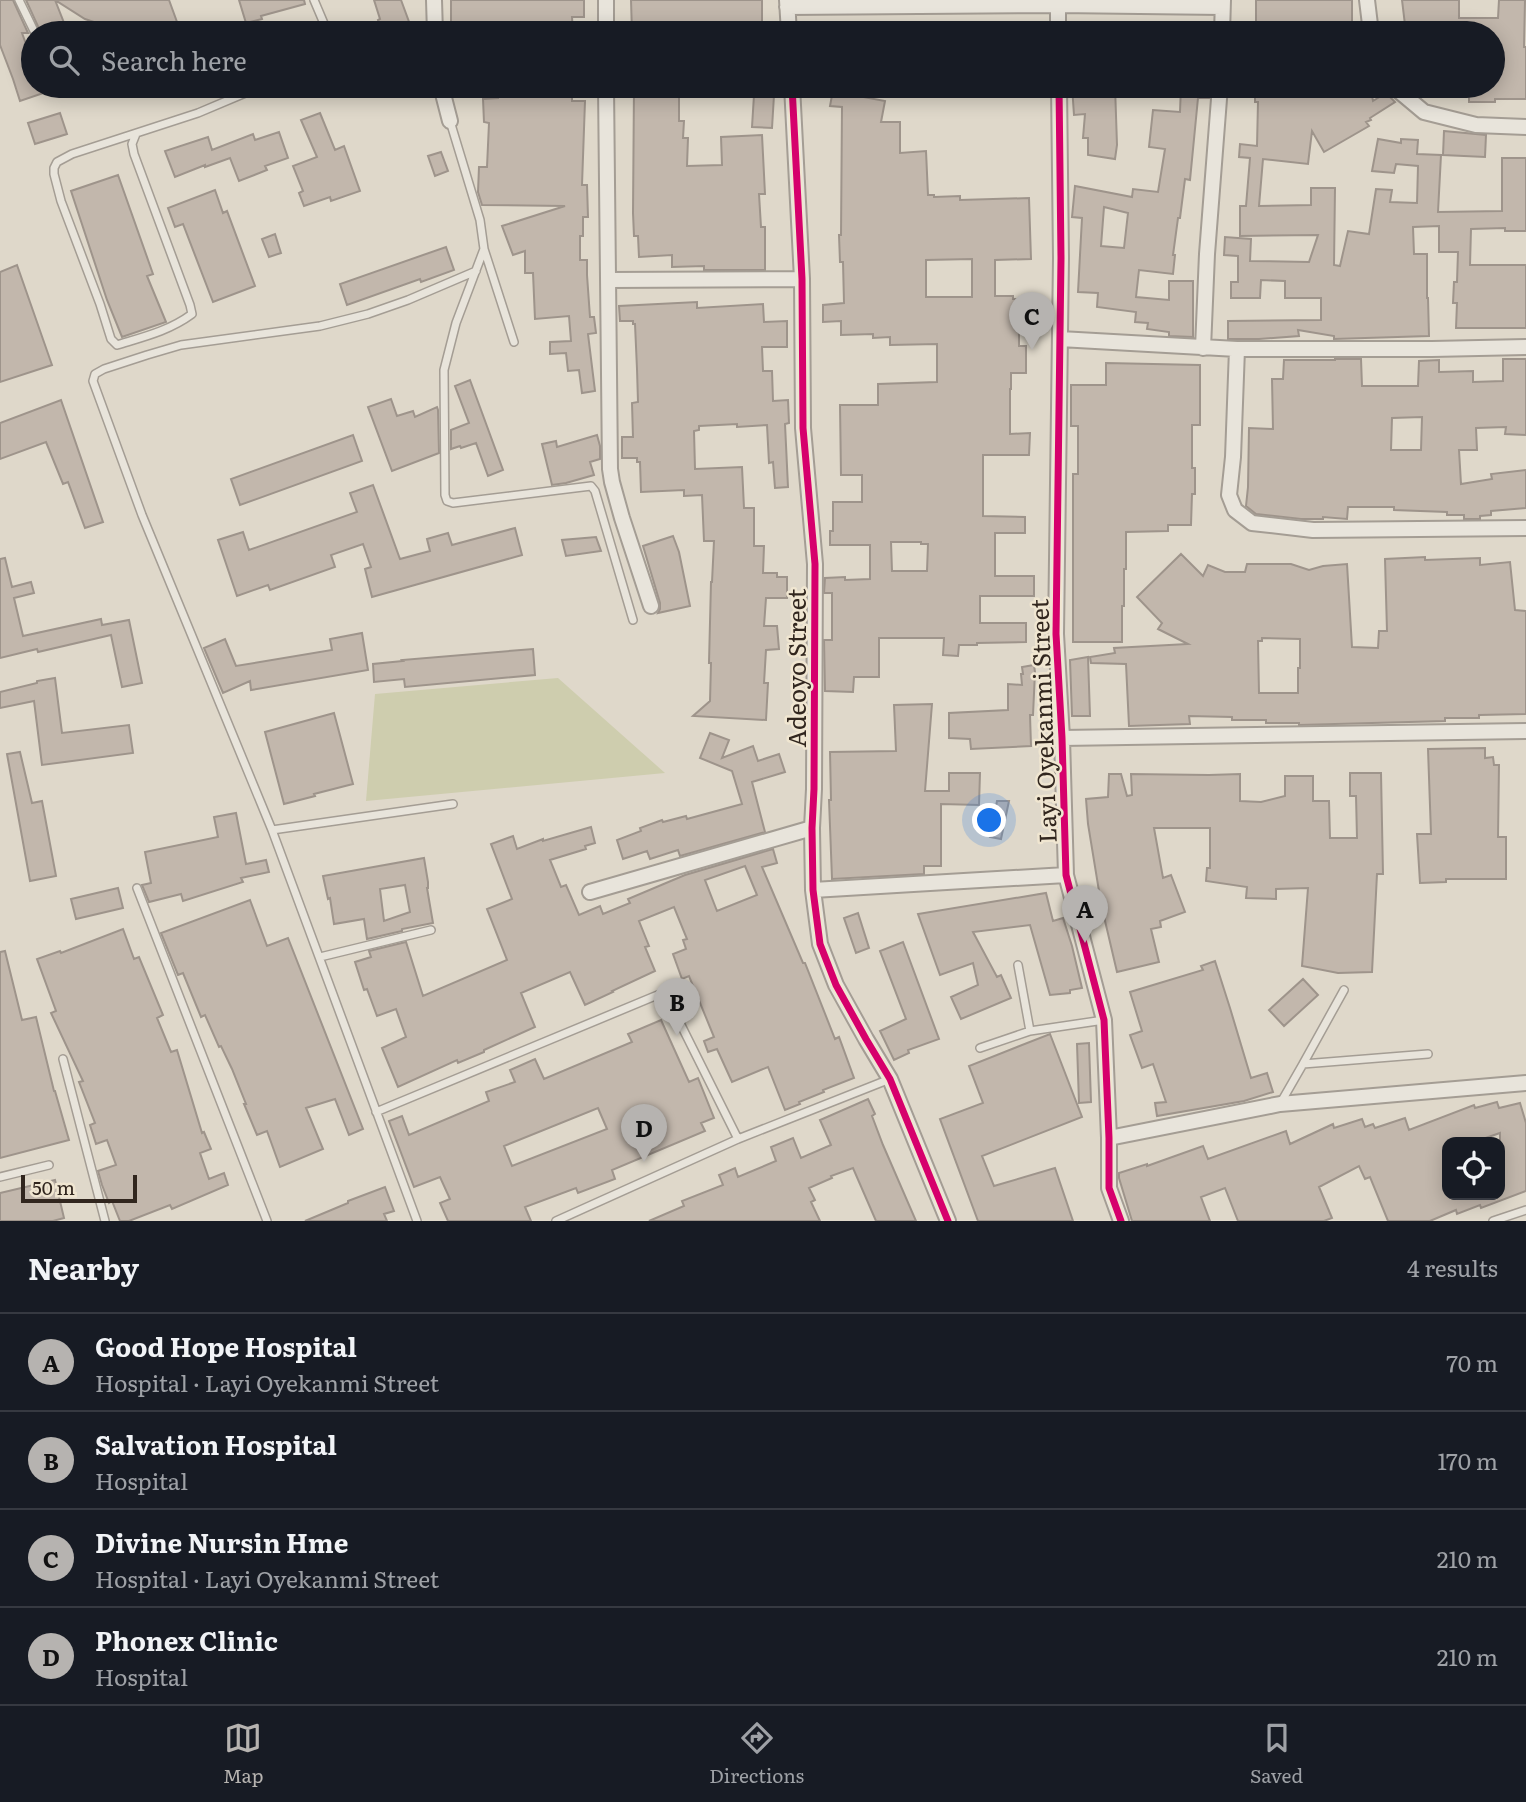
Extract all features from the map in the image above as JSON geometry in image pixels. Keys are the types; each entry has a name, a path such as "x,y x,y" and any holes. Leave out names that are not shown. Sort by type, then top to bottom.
{"street":[{"path":"434,0 435,21"},
{"path":"606,0 606,21"},
{"path":"1367,0 1370,21"},
{"path":"789,21 788,3 1223,4"},
{"path":"1058,3 1058,21"},
{"path":"444,98 450,121"},
{"path":"607,98 610,469 651,606"},
{"name":"Adeoyo Street","path":"793,98 802,279 803,428 815,564 814,789 811,828 813,890 820,944 836,985 890,1079 948,1221"},
{"name":"Layi Oyekanmi Street","path":"1059,98 1061,258 1056,634 1066,875 1104,1020 1109,1188 1121,1221"},
{"path":"1203,348 1207,254 1220,98"},
{"path":"1408,98 1424,112 1476,125 1526,127"},
{"path":"609,280 802,279"},
{"path":"1060,339 1237,349 1526,347"},
{"path":"1237,349 1229,495 1235,510 1252,523 1313,530 1526,528"},
{"path":"1062,738 1526,731"},
{"path":"590,892 811,828"},
{"path":"813,890 1066,875"},
{"path":"1108,1138 1280,1104 1526,1083"}],"lane":[{"path":"19,0 29,21"},
{"path":"314,0 323,21"},
{"path":"135,134 132,145 134,154 190,304 191,314 183,321 157,333 117,345 111,339 61,201 54,168 57,162 72,154 198,113 234,98"},
{"path":"450,121 480,220 484,249 514,342"},
{"path":"484,249 456,323 444,370 447,501 453,503 591,486 595,491 633,620"},
{"path":"417,1221 272,830 142,516 93,381 95,374 104,369 181,345 320,326 368,314 476,271"},
{"path":"272,830 453,804"},
{"path":"136,888 267,1221"},
{"path":"320,957 431,930"},
{"path":"1018,965 1030,1031"},
{"path":"1280,1104 1344,990"},
{"path":"376,1112 660,994 668,999 738,1139"},
{"path":"979,1048 1030,1031 1104,1020"},
{"path":"1303,1064 1428,1054"},
{"path":"63,1059 105,1221"},
{"path":"555,1221 738,1139 890,1079"},
{"path":"0,1177 50,1165"},
{"path":"1493,1221 1526,1210"}],"green space":[{"path":"558,678 665,773 366,801 375,694"}],"building":[{"path":"0,0 13,0 23,21 21,98 29,98 20,101 0,45"},
{"path":"26,0 55,0 63,21 36,21"},
{"path":"55,0 169,0 177,21 91,21"},
{"path":"239,0 304,0 305,4 261,16 262,19 245,21"},
{"path":"374,0 401,0 409,21 378,21"},
{"path":"451,0 584,0 584,17 572,17 572,21 451,21"},
{"path":"631,0 762,0 762,21 632,21"},
{"path":"1256,0 1352,0 1352,21 1256,21"},
{"path":"1402,0 1459,0 1459,18 1498,18 1499,0 1525,0 1526,99 1469,102 1469,98 1505,98 1505,21 1405,21"},
{"path":"572,98 572,101 585,101 582,185 587,185 588,217 583,217 580,260 587,260 590,317 594,317 596,333 588,334 595,391 582,393 579,370 568,371 566,353 550,354 550,342 571,341 569,316 535,319 533,273 525,273 525,251 513,255 502,226 565,206 482,205 478,192 479,167 487,167 489,123 484,122 483,99"},
{"path":"634,98 679,98 679,121 684,121 683,138 688,138 687,166 722,165 721,137 762,135 765,194 759,194 761,227 765,227 765,270 672,267 672,255 639,257 638,236 634,236"},
{"path":"754,98 774,98 772,128 752,127"},
{"path":"832,98 885,101 881,122 900,122 900,153 926,151 928,195 960,196 960,200 1029,198 1031,259 995,260 995,296 1038,299 1038,314 1019,314 1019,346 1026,346 1026,373 1011,373 1010,389 1010,434 1030,433 1029,455 983,455 983,516 1025,517 1025,533 995,533 995,576 1034,576 1034,596 980,596 980,623 1026,623 1026,642 959,645 958,656 943,655 944,638 879,638 879,677 854,677 853,692 825,691 824,640 832,640 832,593 824,593 825,578 870,579 870,545 830,545 833,502 862,502 862,475 841,475 840,405 878,405 878,384 937,382 937,344 890,345 890,337 873,338 873,334 841,335 841,321 823,322 823,305 844,303 839,235 842,107 830,106","holes":["972,259 972,297 926,297 926,260","891,542 928,544 927,571 892,571"]},
{"path":"1073,98 1115,98 1115,159 1088,155 1088,138 1083,138 1085,114 1074,115"},
{"path":"1181,98 1198,98 1190,180 1185,179 1173,255 1173,274 1139,270 1136,297 1169,300 1169,281 1193,281 1193,337 1169,336 1169,332 1147,329 1148,323 1135,322 1136,312 1097,307 1098,293 1078,292 1082,218 1072,217 1075,186 1132,197 1133,189 1158,192 1165,149 1149,147 1153,110 1180,112","holes":["1104,207 1128,213 1124,248 1101,246"]},
{"path":"1255,98 1372,98 1373,101 1378,98 1391,98 1395,102 1370,118 1371,120 1366,122 1369,126 1324,152 1312,131 1308,164 1263,159 1259,206 1311,205 1311,188 1335,188 1334,265 1340,266 1348,231 1369,234 1376,189 1392,190 1390,202 1417,203 1418,166 1396,164 1394,173 1372,171 1378,139 1401,143 1401,139 1418,140 1417,154 1441,155 1438,212 1502,211 1502,158 1526,158 1526,231 1505,231 1505,228 1471,229 1470,265 1526,265 1526,328 1456,328 1457,303 1453,303 1458,252 1439,252 1439,226 1413,227 1414,254 1427,254 1429,336 1334,339 1334,336 1298,330 1299,336 1228,339 1228,321 1321,320 1321,298 1285,298 1285,281 1261,280 1260,298 1231,298 1231,282 1238,282 1238,256 1224,255 1225,237 1251,239 1250,261 1309,262 1318,235 1240,236 1240,206 1246,206 1250,158 1239,157 1240,144 1257,146 1258,102 1255,102"},
{"path":"60,113 67,134 35,144 28,123"},
{"path":"320,113 335,150 344,146 360,191 331,201 330,197 304,206 299,193 303,191 293,166 317,157 301,120"},
{"path":"1444,131 1486,135 1485,157 1443,155"},
{"path":"279,132 288,158 265,166 267,170 239,181 230,158 175,177 165,151 208,137 212,150 253,134 255,140"},
{"path":"441,152 448,171 435,176 428,156"},
{"path":"118,175 153,274 147,276 166,322 122,337 71,191"},
{"path":"215,190 223,213 227,211 255,286 213,302 183,224 175,227 168,208"},
{"path":"275,234 281,253 269,257 262,239"},
{"path":"446,247 454,270 347,305 340,284"},
{"path":"17,265 52,365 0,382 0,272"},
{"path":"697,302 697,308 763,304 764,322 787,321 787,347 762,347 763,371 772,371 773,401 788,400 789,423 785,424 788,487 775,488 773,462 769,463 767,425 699,426 699,430 694,431 695,469 742,467 744,508 754,508 754,546 764,546 763,573 777,573 777,577 787,577 787,598 766,598 764,626 777,626 779,649 766,650 766,720 693,716 710,701 714,541 704,541 702,495 684,496 684,490 641,492 640,462 637,462 637,458 622,458 622,437 633,437 632,403 638,402 635,324 633,321 620,321 619,306"},
{"path":"1361,359 1362,386 1418,386 1419,361 1439,360 1439,372 1473,371 1473,382 1503,381 1503,359 1526,359 1526,435 1505,434 1506,427 1476,428 1477,450 1459,450 1461,484 1492,479 1491,474 1526,470 1526,508 1491,511 1491,515 1480,516 1480,519 1464,519 1464,515 1447,515 1447,512 1394,510 1394,507 1348,507 1347,519 1301,519 1256,514 1246,506 1249,428 1273,429 1272,379 1283,379 1284,360","holes":["1422,417 1421,450 1391,450 1392,418"]},
{"path":"1106,363 1200,365 1200,425 1192,425 1195,494 1192,494 1191,525 1168,525 1168,531 1126,532 1122,642 1073,642 1073,474 1078,474 1078,426 1071,426 1071,385 1106,385"},
{"path":"470,380 503,470 488,476 476,443 451,449 451,430 469,423 455,386"},
{"path":"391,399 397,416 413,411 415,417 437,407 439,453 392,471 368,407"},
{"path":"61,400 103,522 85,528 68,482 63,484 46,442 0,459 0,423"},
{"path":"353,435 362,461 240,505 231,479"},
{"path":"597,435 600,459 590,462 594,475 552,485 542,444 556,441 557,447"},
{"path":"373,485 400,559 430,551 427,539 448,533 452,545 515,528 522,555 372,597 365,569 371,567 363,544 331,555 335,567 270,590 268,585 237,596 218,540 243,532 249,550 357,512 350,493"},
{"path":"673,536 690,606 658,613 660,603 643,546"},
{"path":"596,537 601,551 566,556 562,540"},
{"path":"1181,554 1203,576 1208,565 1225,572 1245,572 1247,564 1291,564 1309,570 1347,564 1352,647 1378,648 1379,631 1387,631 1385,559 1480,558 1480,565 1510,562 1515,610 1526,611 1526,714 1479,715 1479,718 1445,718 1445,721 1299,725 1266,723 1266,720 1232,720 1232,717 1189,716 1190,724 1129,726 1126,664 1091,663 1090,657 1115,653 1114,648 1188,644 1158,629 1162,623 1137,597","holes":["1262,638 1300,639 1298,693 1259,693 1258,641 1262,641"]},
{"path":"5,558 12,587 31,582 34,593 14,598 23,636 101,619 102,625 129,620 142,683 122,687 111,635 0,658 0,559"},
{"path":"362,633 368,670 251,690 250,681 223,693 204,648 225,639 236,666 332,650 330,639"},
{"path":"533,649 535,675 405,687 404,679 374,682 373,664"},
{"path":"1088,657 1090,716 1072,716 1070,660"},
{"path":"1034,665 1033,715 1030,715 1031,746 971,749 970,739 949,738 949,713 1008,710 1008,684 1022,685 1022,667"},
{"path":"55,678 62,733 129,725 133,753 42,765 34,701 0,708 0,692"},
{"path":"932,704 925,791 949,791 949,773 980,773 979,805 941,804 941,866 924,866 924,874 832,879 830,752 896,751 894,705"},
{"path":"334,713 353,784 284,804 265,732"},
{"path":"710,733 729,740 722,758 753,746 758,761 779,754 785,772 752,782 765,832 680,856 678,850 650,859 647,851 623,859 617,840 641,831 640,828 662,820 663,822 686,816 687,819 742,804 732,771 700,758"},
{"path":"1485,748 1485,758 1493,757 1494,765 1499,765 1498,837 1506,837 1506,879 1446,879 1446,882 1420,883 1417,834 1431,834 1428,749"},
{"path":"20,752 32,803 42,801 56,876 30,881 7,754"},
{"path":"1350,773 1381,773 1383,874 1377,874 1372,972 1338,973 1302,966 1308,888 1276,889 1276,899 1246,898 1247,887 1206,881 1207,868 1210,868 1210,828 1154,828 1163,878 1171,875 1185,912 1160,921 1161,927 1151,929 1159,962 1117,972 1098,891 1086,799 1108,797 1109,774 1121,774 1127,796 1132,795 1131,774 1240,774 1240,801 1261,802 1285,796 1285,776 1313,776 1313,801 1329,801 1330,838 1357,838 1356,796 1350,796"},
{"path":"997,801 1009,801 1001,839 990,837"},
{"path":"236,813 246,864 266,860 269,872 241,878 243,882 183,901 181,894 149,902 142,885 151,883 145,852 218,837 214,817"},
{"path":"591,827 595,843 585,846 586,849 550,860 561,887 566,885 579,915 600,906 603,914 630,903 628,899 685,875 773,849 777,863 762,867 835,1039 839,1037 854,1078 823,1090 824,1092 785,1110 768,1067 732,1082 717,1049 708,1052 704,1041 714,1037 689,976 682,979 673,954 686,949 683,940 687,939 674,907 639,921 649,946 645,947 655,971 585,1005 570,972 521,993 535,1027 484,1052 458,1063 457,1060 398,1087 382,1048 406,1037 396,1009 377,1016 367,989 364,990 355,962 371,957 369,951 406,942 423,996 507,960 487,909 512,899 491,844 513,836 517,849","holes":["745,866 757,895 717,911 705,880"]},
{"path":"424,858 433,923 367,939 364,919 334,924 323,876","holes":["405,885 410,912 384,921 380,889"]},
{"path":"118,888 123,908 76,919 71,899"},
{"path":"1046,893 1053,921 1063,918 1082,988 1070,990 1070,993 1050,995 1030,925 973,932 997,977 1001,975 1011,998 961,1019 951,997 978,985 973,963 940,975 918,914"},
{"path":"250,900 267,946 288,938 363,1129 349,1135 335,1099 306,1108 323,1149 280,1167 267,1131 257,1135 232,1069 205,1015 201,1017 183,973 178,975 161,933"},
{"path":"858,913 869,948 856,953 844,918"},
{"path":"123,929 134,959 139,957 163,1015 157,1018 171,1052 177,1050 202,1133 204,1132 211,1149 200,1153 209,1179 224,1173 228,1185 172,1209 170,1205 129,1221 120,1221 102,1185 98,1171 116,1165 107,1140 96,1144 90,1125 95,1123 79,1082 83,1081 51,1013 56,1011 37,959 60,951 61,953"},
{"path":"903,942 939,1039 908,1050 909,1053 894,1060 880,1031 906,1019 880,951"},
{"path":"5,951 22,1020 36,1017 69,1140 0,1158 0,952"},
{"path":"1215,961 1251,1078 1267,1073 1273,1092 1244,1101 1157,1116 1155,1103 1166,1102 1153,1064 1142,1068 1130,1035 1142,1031 1130,992 1203,970 1201,966"},
{"path":"1303,979 1318,995 1284,1026 1269,1010"},
{"path":"661,1020 689,1082 698,1078 714,1118 701,1123 705,1131 612,1170 615,1179 578,1193 576,1188 525,1207 531,1221 448,1221 440,1203 450,1199 440,1177 414,1187 389,1121 402,1116 409,1135 489,1101 486,1092 515,1082 510,1070 535,1059 544,1079 632,1042 628,1034","holes":["598,1108 607,1129 512,1166 504,1146"]},
{"path":"1050,1034 1082,1117 982,1156 994,1186 1055,1168 1073,1221 978,1221 940,1119 983,1103 969,1066"},
{"path":"1089,1043 1091,1102 1079,1103 1077,1044"},
{"path":"868,1099 883,1145 916,1221 876,1221 853,1168 809,1188 815,1200 811,1202 820,1221 649,1221 684,1206 682,1201 723,1185 719,1175 735,1168 738,1177 776,1161 771,1147 793,1138 801,1158 831,1145 820,1120"},
{"path":"1497,1102 1499,1108 1520,1103 1526,1123 1526,1191 1505,1199 1505,1137 1500,1137 1500,1133 1488,1137 1442,1137 1442,1200 1502,1200 1457,1214 1456,1210 1430,1221 1388,1221 1370,1177 1365,1179 1359,1166 1319,1187 1332,1218 1324,1221 1238,1221 1225,1188 1201,1197 1210,1221 1132,1221 1119,1178 1119,1173 1203,1146 1208,1159 1286,1131 1290,1144 1333,1124 1334,1128 1362,1119 1365,1127 1373,1124 1375,1128 1405,1118 1409,1130 1474,1105 1475,1108"},
{"path":"55,1180 64,1218 53,1221 0,1221 0,1193"},
{"path":"385,1187 394,1211 384,1214 387,1221 305,1221 348,1201"}],"cycle path":[{"path":"793,98 802,279 803,428 815,564 812,828 813,890 820,944 836,985 890,1079 948,1221"},
{"path":"1059,98 1061,258 1056,634 1066,875 1104,1020 1109,1188 1121,1221"}],"place":[{"name":"Divine Nursin Hme","path":"1032,350"},
{"name":"Good Hope Hospital","path":"1085,943"},
{"name":"Salvation Hospital","path":"677,1036"},
{"name":"Phonex Clinic","path":"644,1162"}]}
